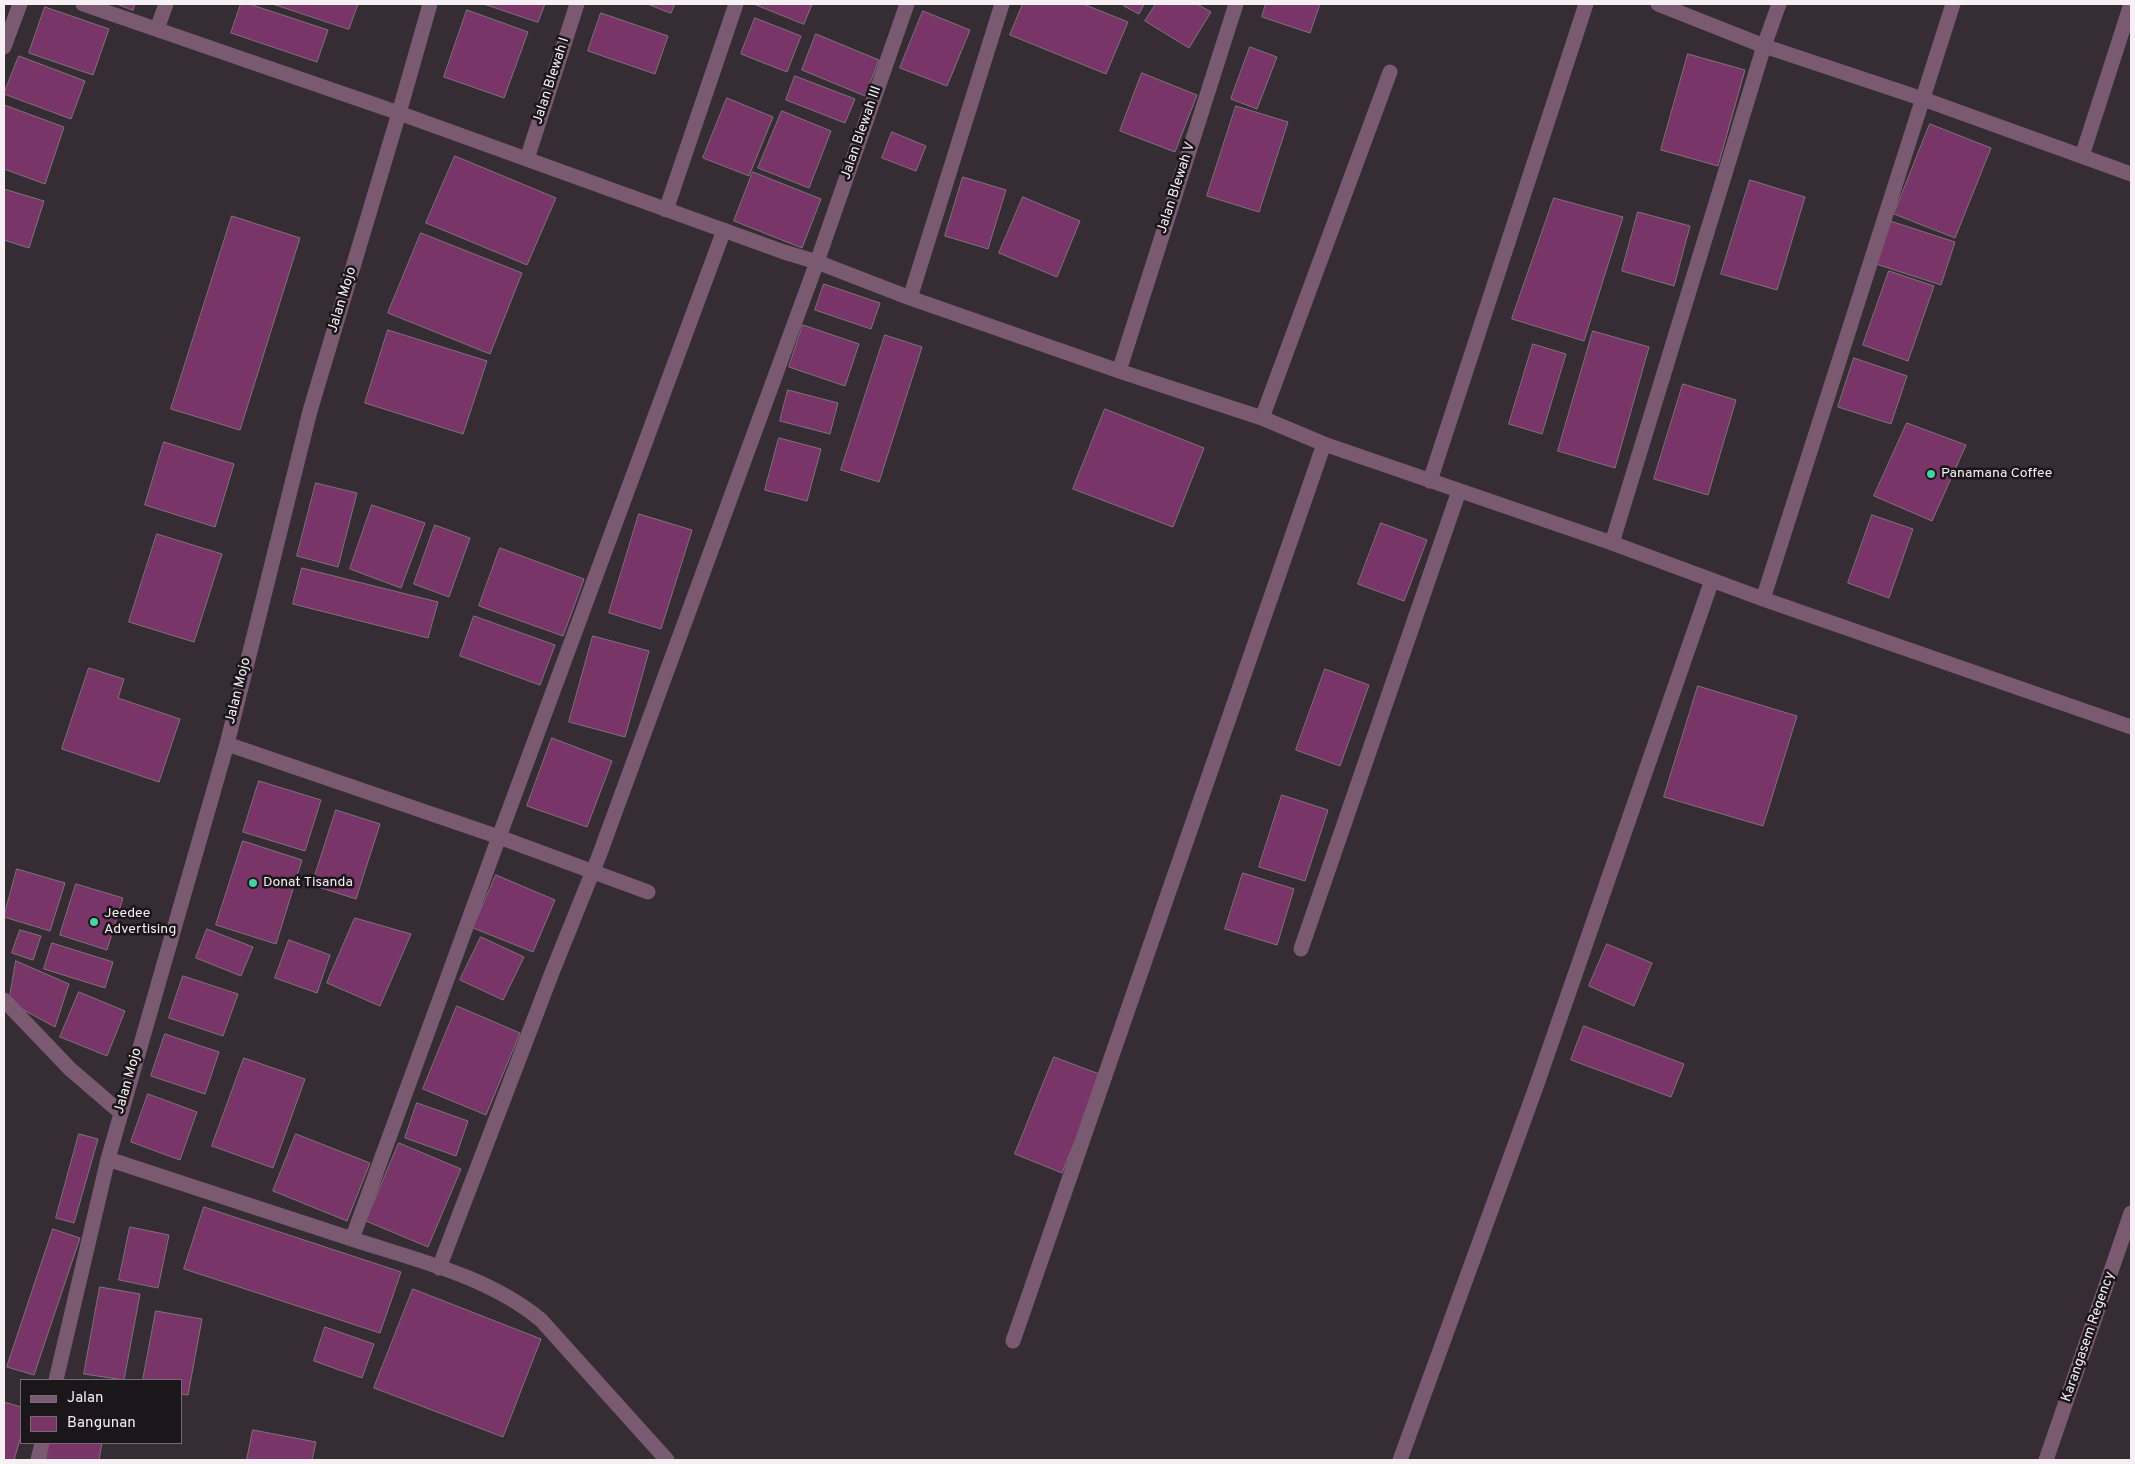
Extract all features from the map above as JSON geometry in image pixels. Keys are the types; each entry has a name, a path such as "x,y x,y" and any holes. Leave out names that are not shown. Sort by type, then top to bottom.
{"street":[{"path":"4,47 20,4"},
{"path":"83,4 399,113 666,210 817,262 910,298 1119,371 1262,418 1324,444 1612,543 2131,727"},
{"path":"157,29 166,4"},
{"name":"Jalan Mojo","path":"56,1379 120,1112 227,744 310,411 430,4"},
{"name":"Jalan Blewah I","path":"527,159 577,4"},
{"path":"666,210 736,4"},
{"name":"Jalan Blewah III","path":"439,1268 550,979 594,872 817,262 908,4"},
{"path":"910,298 1002,4"},
{"name":"Jalan Blewah V","path":"1119,371 1236,4"},
{"path":"1430,481 1586,4"},
{"path":"1658,4 1764,46 1923,99 2131,174"},
{"path":"1612,543 1764,46 1779,4"},
{"path":"1763,598 1953,4"},
{"path":"2082,156 2131,4"},
{"path":"1262,418 1390,72"},
{"path":"352,1239 724,230"},
{"path":"1013,1341 1324,444"},
{"path":"1301,949 1459,491"},
{"path":"1400,1460 1536,1087 1712,580"},
{"path":"227,744 499,837 648,892"},
{"path":"4,1000 70,1068 120,1112"},
{"path":"108,1159 439,1268 488,1286 521,1304 541,1320 667,1460"},
{"name":"Karangasem Regency","path":"2046,1460 2131,1213"},
{"path":"38,1460 42,1444"}],"building":[{"path":"117,4 135,4 133,10"},
{"path":"241,4 249,4 328,30 317,62 231,33"},
{"path":"273,4 358,4 349,29"},
{"path":"484,4 545,4 538,22"},
{"path":"648,4 675,4 671,13"},
{"path":"754,4 812,4 804,24"},
{"path":"1023,4 1083,4 1128,22 1106,74 1010,35"},
{"path":"1125,4 1144,4 1139,14 1124,6"},
{"path":"1156,4 1197,4 1211,12 1189,48 1145,21"},
{"path":"1266,4 1320,4 1310,33 1262,17"},
{"path":"45,7 109,29 93,75 29,53"},
{"path":"467,10 528,32 504,98 444,77"},
{"path":"923,11 970,30 947,86 900,68"},
{"path":"601,13 668,36 655,74 588,51"},
{"path":"755,18 801,36 787,72 741,54"},
{"path":"816,34 879,60 865,96 802,70"},
{"path":"1250,47 1277,57 1257,109 1231,99"},
{"path":"1688,54 1745,70 1718,166 1661,150"},
{"path":"19,56 85,81 71,119 4,94"},
{"path":"1142,73 1197,95 1175,152 1120,131"},
{"path":"795,76 855,99 845,123 786,100"},
{"path":"727,98 773,117 749,176 703,158"},
{"path":"4,105 64,127 45,184 4,169"},
{"path":"1236,106 1288,122 1259,212 1207,196"},
{"path":"782,111 831,131 809,188 758,168"},
{"path":"1930,124 1991,148 1955,238 1894,214"},
{"path":"892,132 926,146 916,171 882,158"},
{"path":"455,156 556,198 527,265 426,223"},
{"path":"753,172 821,199 802,248 734,221"},
{"path":"963,177 1006,190 988,249 945,236"},
{"path":"1750,180 1805,197 1777,290 1721,274"},
{"path":"4,189 44,201 29,248 4,240"},
{"path":"1023,197 1080,221 1057,277 999,253"},
{"path":"1554,198 1623,217 1584,341 1512,319"},
{"path":"1638,212 1690,226 1674,286 1622,271"},
{"path":"232,216 300,238 240,430 171,409"},
{"path":"1890,221 1955,242 1941,285 1876,264"},
{"path":"421,233 522,273 490,354 388,313"},
{"path":"1889,271 1934,286 1908,361 1863,345"},
{"path":"824,284 880,303 871,329 815,310"},
{"path":"803,325 859,344 845,386 789,367"},
{"path":"388,330 487,361 463,434 365,403"},
{"path":"1593,331 1649,347 1615,468 1558,451"},
{"path":"885,335 922,347 879,482 841,470"},
{"path":"1533,344 1566,354 1542,434 1509,424"},
{"path":"1854,358 1907,376 1891,424 1838,407"},
{"path":"1683,384 1736,400 1708,495 1654,479"},
{"path":"788,390 838,403 830,434 780,421"},
{"path":"1105,409 1204,448 1173,527 1073,489"},
{"path":"1907,423 1966,445 1932,521 1874,496"},
{"path":"779,438 821,449 807,501 765,490"},
{"path":"164,442 234,464 215,527 145,505"},
{"path":"316,483 357,493 338,567 297,556"},
{"path":"372,505 425,523 401,588 350,569"},
{"path":"639,514 692,530 661,629 609,613"},
{"path":"1872,515 1913,529 1889,598 1848,583"},
{"path":"1381,523 1427,540 1404,601 1358,584"},
{"path":"435,525 470,538 449,597 414,584"},
{"path":"157,534 222,554 194,642 129,622"},
{"path":"500,548 584,579 563,636 479,606"},
{"path":"302,568 438,602 428,638 293,604"},
{"path":"474,616 555,645 540,685 460,656"},
{"path":"593,636 649,651 625,737 569,722"},
{"path":"89,668 124,679 118,698 180,719 159,782 62,749"},
{"path":"1325,669 1369,685 1340,766 1296,750"},
{"path":"1698,686 1797,716 1763,826 1664,797"},
{"path":"552,738 612,761 587,827 527,806"},
{"path":"259,781 321,800 305,851 243,832"},
{"path":"1282,795 1328,810 1305,881 1259,867"},
{"path":"336,810 380,824 356,899 312,885"},
{"path":"243,841 302,860 276,944 216,925"},
{"path":"17,869 65,883 50,931 4,917"},
{"path":"1243,873 1294,889 1277,945 1225,929"},
{"path":"496,875 555,900 533,952 473,928"},
{"path":"76,884 123,898 107,950 60,935"},
{"path":"355,918 411,934 380,1006 327,983"},
{"path":"207,929 253,947 241,976 196,958"},
{"path":"20,930 41,936 33,960 12,953"},
{"path":"481,937 524,957 503,1000 460,980"},
{"path":"289,940 330,955 317,993 275,978"},
{"path":"52,943 113,962 105,988 44,969"},
{"path":"1607,944 1652,963 1634,1006 1589,986"},
{"path":"16,961 69,984 55,1027 9,1002"},
{"path":"183,976 238,994 223,1036 169,1018"},
{"path":"79,992 125,1011 107,1056 60,1037"},
{"path":"457,1006 520,1033 486,1115 423,1089"},
{"path":"1584,1026 1684,1064 1671,1097 1571,1060"},
{"path":"165,1034 219,1052 205,1094 151,1076"},
{"path":"1054,1057 1102,1075 1062,1173 1015,1154"},
{"path":"244,1058 305,1079 273,1168 212,1146"},
{"path":"148,1094 197,1112 180,1160 131,1142"},
{"path":"417,1103 468,1121 456,1156 405,1138"},
{"path":"79,1134 98,1139 74,1223 56,1218"},
{"path":"296,1134 370,1163 347,1221 273,1191"},
{"path":"399,1143 461,1169 428,1247 366,1221"},
{"path":"204,1207 401,1272 380,1333 184,1269"},
{"path":"130,1227 169,1235 158,1288 119,1280"},
{"path":"53,1229 80,1238 34,1375 7,1367"},
{"path":"100,1287 140,1294 124,1379 84,1374"},
{"path":"413,1289 541,1339 503,1437 374,1388"},
{"path":"156,1311 202,1319 188,1395 182,1394 182,1379 143,1379"},
{"path":"325,1327 374,1344 362,1378 314,1361"},
{"path":"4,1402 20,1407 20,1439 14,1460 4,1460"},
{"path":"253,1430 316,1442 312,1460 247,1460"},
{"path":"49,1444 102,1444 99,1460 46,1460"}],"place":[{"name":"Panamana Coffee","path":"1931,474"},
{"name":"Donat Tisanda","path":"253,883"},
{"name":"Jeedee Advertising","path":"94,922"}]}
